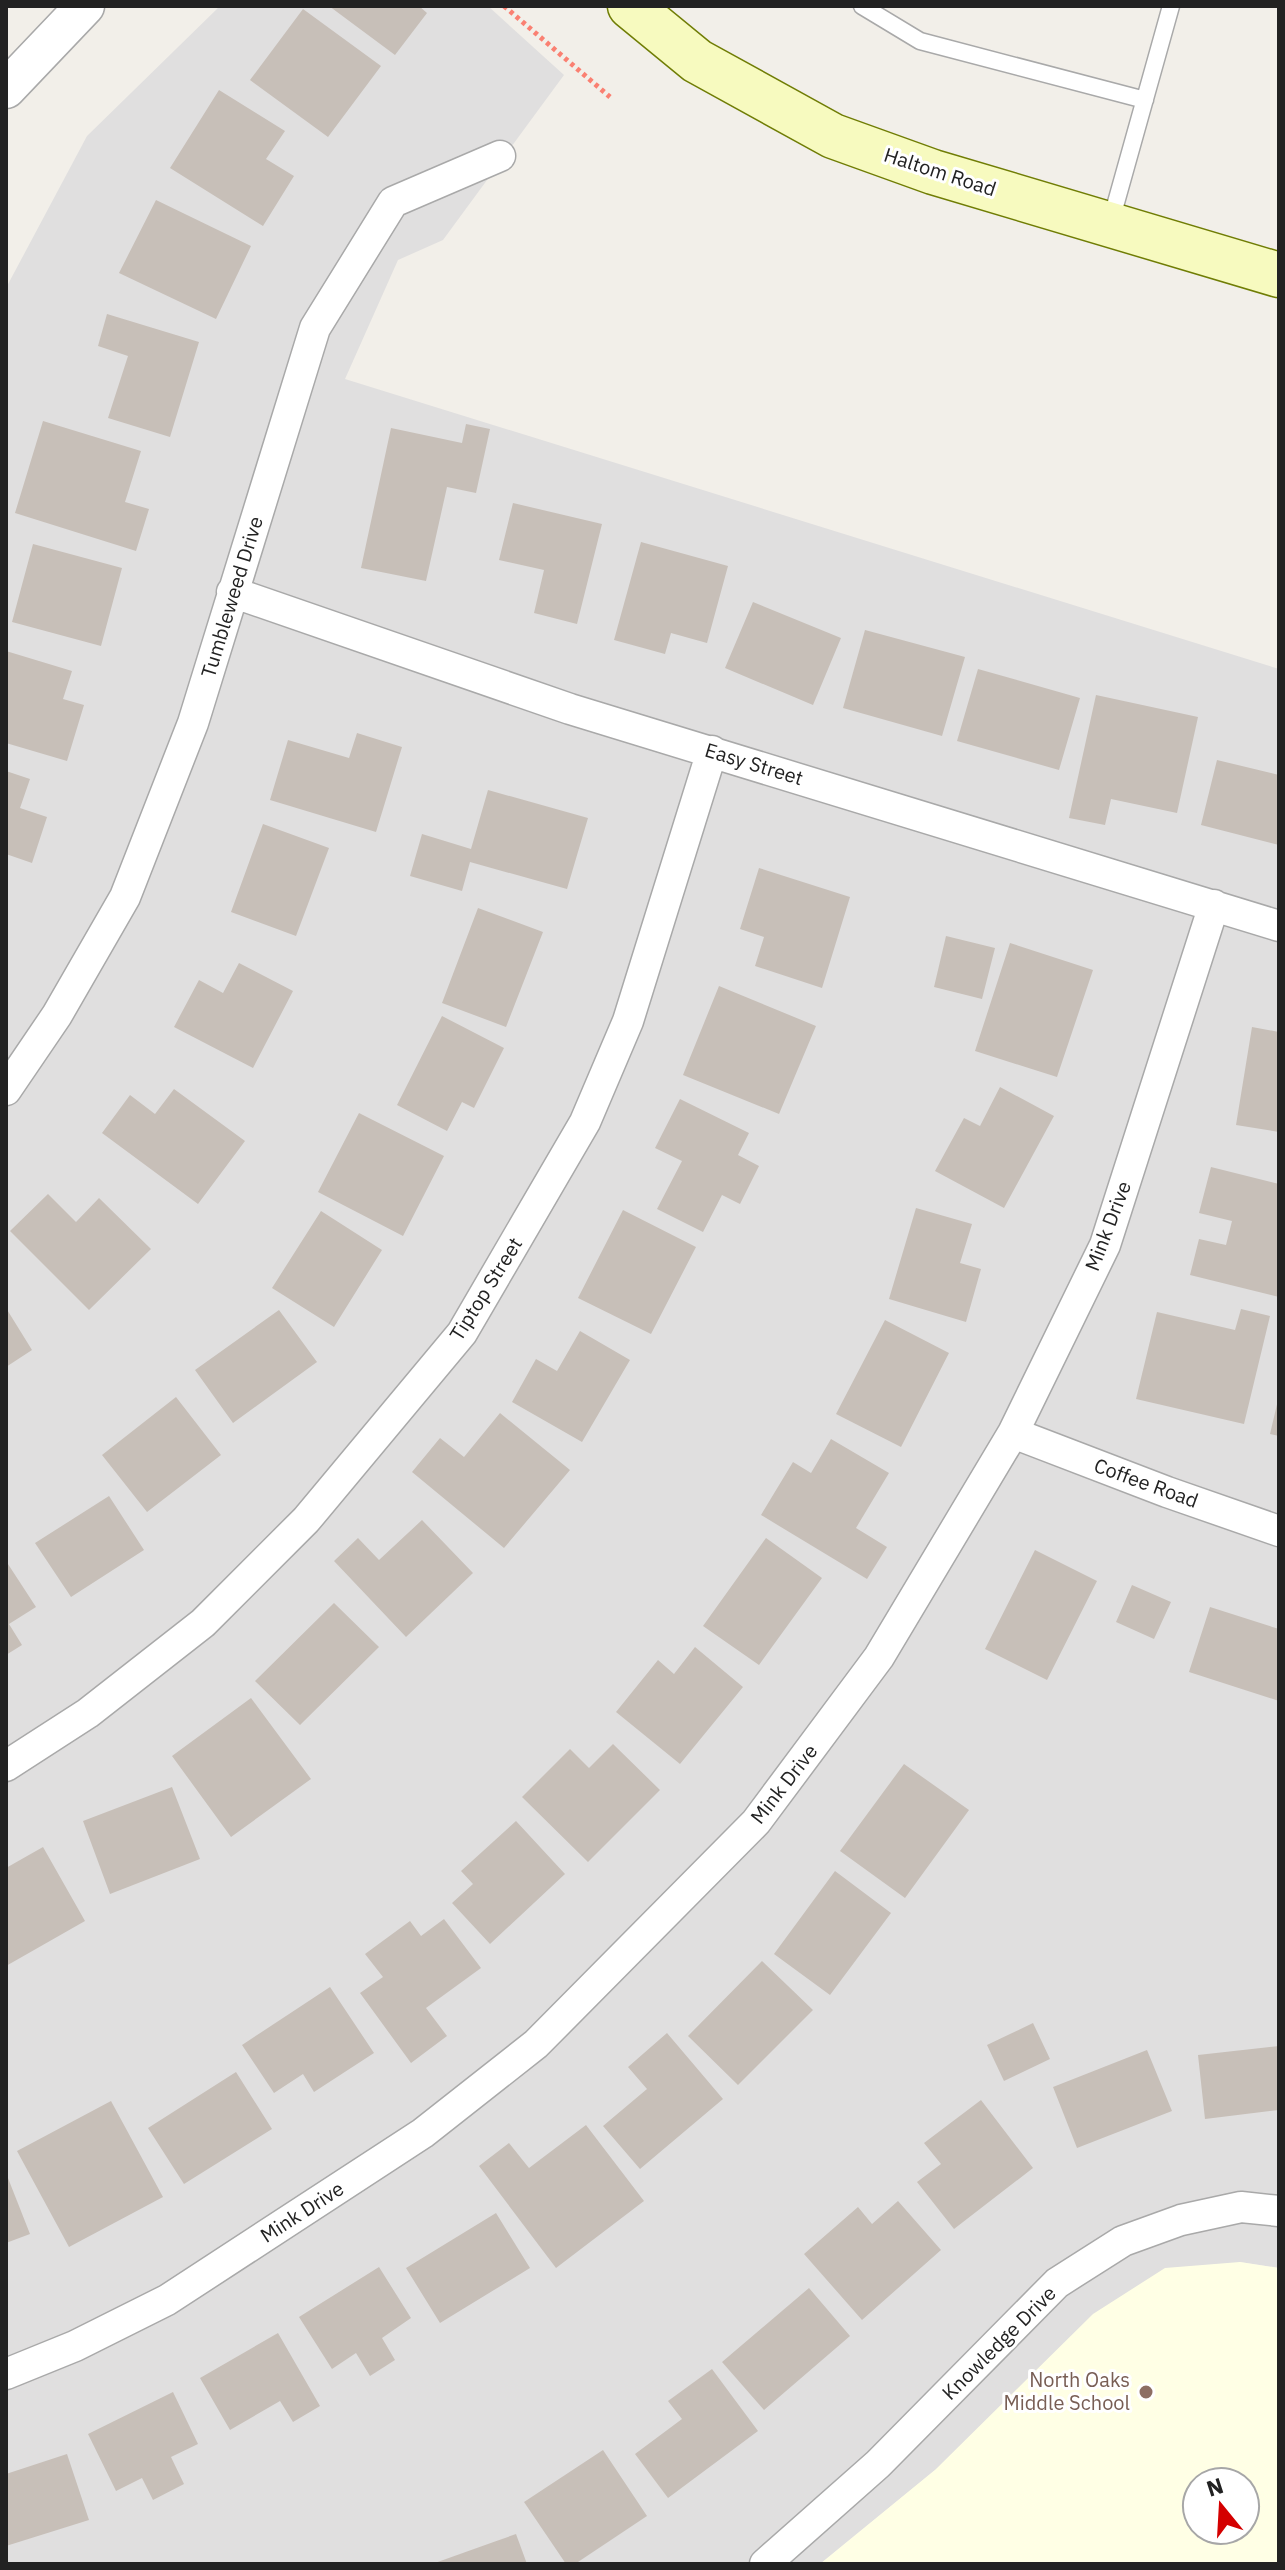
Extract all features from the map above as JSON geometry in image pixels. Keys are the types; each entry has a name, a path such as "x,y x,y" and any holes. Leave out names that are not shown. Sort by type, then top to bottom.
{"main road":[{"name":"Haltom Road","path":"642,10 697,61 833,136 933,172 1279,275"}],"street":[{"path":"6,89 85,6"},
{"name":"Tumbleweed Drive","path":"6,1090 57,1015 125,897 193,723 315,328 393,202 500,156"},
{"name":"Easy Street","path":"232,592 570,709 1279,926"},
{"name":"Tiptop Street","path":"6,1766 88,1713 203,1623 306,1520 462,1333 585,1122 628,1021 712,751"},
{"name":"Mink Drive","path":"6,2374 75,2346 167,2300 423,2133 536,2044 756,1822 879,1657 1013,1433 1105,1245 1214,905"},
{"name":"Coffee Road","path":"1013,1433 1279,1531"},
{"name":"Knowledge Drive","path":"765,2564 878,2464 1057,2283 1123,2241 1181,2220 1241,2207 1279,2211"}],"lane":[{"path":"862,6 920,41 1145,100"},
{"path":"1110,225 1171,6"}],"path":[{"path":"504,6 610,97"}],"shaded area":[{"path":"220,6 488,6 564,75 443,240 398,260 345,379 1279,669 1279,2268 1240,2262 935,2470 820,2564 6,2564 6,288 87,136"},
{"name":"North Oaks Middle School","path":"1240,2262 1279,2268 1279,2564 820,2564 935,2470 1093,2314 1165,2268"}],"building":[{"path":"329,6 419,6 427,13 395,55"},
{"path":"303,9 381,66 328,137 250,80"},
{"path":"219,90 285,131 266,159 294,176 263,226 170,168"},
{"path":"156,200 251,246 216,319 119,273"},
{"path":"107,314 199,342 170,437 108,418 128,356 98,346"},
{"path":"43,421 141,451 125,502 149,509 136,551 15,513"},
{"path":"466,424 490,429 476,493 447,487 426,581 361,568 391,428 462,443"},
{"path":"513,503 602,524 577,624 534,613 544,570 499,560"},
{"path":"641,542 728,566 707,643 671,633 665,654 614,640"},
{"path":"33,544 122,568 101,646 12,622"},
{"path":"753,602 841,638 813,705 725,668"},
{"path":"865,630 965,657 942,736 843,708"},
{"path":"6,651 72,671 63,699 84,705 67,761 6,743"},
{"path":"978,669 1080,698 1059,770 957,741"},
{"path":"1096,695 1198,717 1177,813 1111,799 1105,825 1069,818"},
{"path":"357,733 402,747 376,832 270,800 288,740 349,758"},
{"path":"1217,760 1279,775 1279,845 1201,825"},
{"path":"6,771 30,779 20,808 47,817 32,863 6,854"},
{"path":"488,790 588,818 567,889 470,862 462,891 410,876 422,834 471,849"},
{"path":"263,824 329,848 296,936 231,912"},
{"path":"759,868 850,897 822,988 755,966 764,937 740,929"},
{"path":"478,908 543,932 506,1027 442,1003"},
{"path":"946,936 995,948 982,999 934,987"},
{"path":"1010,943 1093,970 1057,1077 975,1051"},
{"path":"239,963 293,991 253,1068 174,1027 199,980 223,993"},
{"path":"719,986 816,1026 779,1114 683,1075"},
{"path":"442,1016 504,1048 474,1108 462,1102 447,1131 397,1105"},
{"path":"1252,1027 1279,1032 1279,1132 1236,1125"},
{"path":"1000,1087 1054,1116 1004,1208 935,1171 964,1118 980,1126"},
{"path":"174,1089 245,1141 198,1204 102,1133 130,1095 155,1114"},
{"path":"680,1099 749,1133 738,1155 759,1166 740,1204 722,1195 703,1232 657,1209 682,1161 655,1148"},
{"path":"359,1113 444,1156 403,1236 318,1192"},
{"path":"1211,1167 1279,1184 1279,1297 1190,1275 1199,1239 1226,1245 1232,1221 1199,1213"},
{"path":"48,1194 76,1222 99,1198 151,1249 89,1310 10,1231"},
{"path":"916,1208 972,1224 960,1263 981,1269 966,1322 889,1299"},
{"path":"623,1210 696,1247 651,1334 578,1298"},
{"path":"321,1211 382,1250 334,1327 272,1288"},
{"path":"6,1308 32,1350 6,1367"},
{"path":"1241,1309 1270,1316 1244,1424 1136,1399 1157,1312 1235,1330"},
{"path":"279,1310 317,1362 233,1423 195,1370"},
{"path":"885,1320 949,1353 901,1447 836,1414"},
{"path":"580,1331 630,1360 582,1442 512,1402 536,1359 557,1371"},
{"path":"176,1397 221,1455 147,1512 102,1455"},
{"path":"1279,1400 1279,1436 1270,1434"},
{"path":"500,1413 570,1470 504,1548 412,1472 440,1438 464,1457"},
{"path":"831,1439 889,1473 856,1528 887,1547 867,1579 761,1515 793,1462 811,1473"},
{"path":"109,1496 144,1550 71,1597 35,1543"},
{"path":"422,1520 473,1573 406,1637 334,1561 358,1538 379,1560"},
{"path":"766,1538 822,1578 759,1665 703,1626"},
{"path":"1035,1550 1097,1581 1047,1680 985,1649"},
{"path":"6,1561 36,1607 9,1624 22,1645 6,1655"},
{"path":"1132,1585 1171,1602 1154,1639 1116,1622"},
{"path":"334,1603 379,1647 300,1725 255,1681"},
{"path":"1210,1607 1279,1629 1279,1701 1189,1672"},
{"path":"695,1647 743,1687 680,1764 616,1712 658,1660 674,1674"},
{"path":"251,1698 311,1779 231,1837 172,1756"},
{"path":"613,1744 660,1790 588,1862 522,1797 570,1749 589,1768"},
{"path":"904,1764 969,1810 905,1898 840,1851"},
{"path":"172,1787 200,1859 110,1894 83,1821"},
{"path":"516,1821 565,1874 490,1944 452,1903 473,1884 461,1871"},
{"path":"43,1847 85,1921 6,1966 6,1868"},
{"path":"835,1871 891,1913 830,1995 774,1954"},
{"path":"444,1919 481,1968 426,2008 447,2036 411,2063 360,1993 383,1977 365,1954 410,1921 421,1936"},
{"path":"762,1961 813,2010 738,2085 688,2036"},
{"path":"330,1987 374,2053 314,2092 303,2074 274,2093 242,2045"},
{"path":"1033,2023 1050,2059 1004,2081 987,2045"},
{"path":"667,2033 723,2099 640,2169 603,2126 647,2089 628,2067"},
{"path":"1279,2046 1279,2110 1205,2119 1198,2055"},
{"path":"1147,2050 1172,2111 1077,2148 1053,2087"},
{"path":"236,2072 272,2129 184,2184 148,2128"},
{"path":"981,2100 1033,2168 954,2229 917,2182 941,2164 924,2143"},
{"path":"111,2101 163,2197 69,2247 17,2151"},
{"path":"586,2125 644,2201 556,2268 479,2166 509,2143 529,2168"},
{"path":"6,2173 30,2234 6,2243"},
{"path":"898,2201 941,2250 862,2320 804,2254 858,2207 872,2224"},
{"path":"496,2213 530,2268 440,2323 406,2268"},
{"path":"379,2267 411,2318 382,2338 395,2360 370,2376 356,2353 332,2369 299,2317"},
{"path":"809,2288 850,2336 764,2410 722,2362"},
{"path":"278,2333 320,2406 293,2422 280,2401 230,2430 200,2378"},
{"path":"712,2369 758,2431 668,2498 635,2454 682,2419 668,2401"},
{"path":"173,2392 198,2444 171,2457 184,2484 153,2500 142,2478 116,2491 88,2434"},
{"path":"603,2450 647,2516 575,2564 566,2564 524,2502"},
{"path":"67,2454 89,2520 6,2546 6,2474"},
{"path":"516,2534 527,2564 432,2564"}],"place":[{"name":"North Oaks Middle School","path":"1146,2392"}]}
